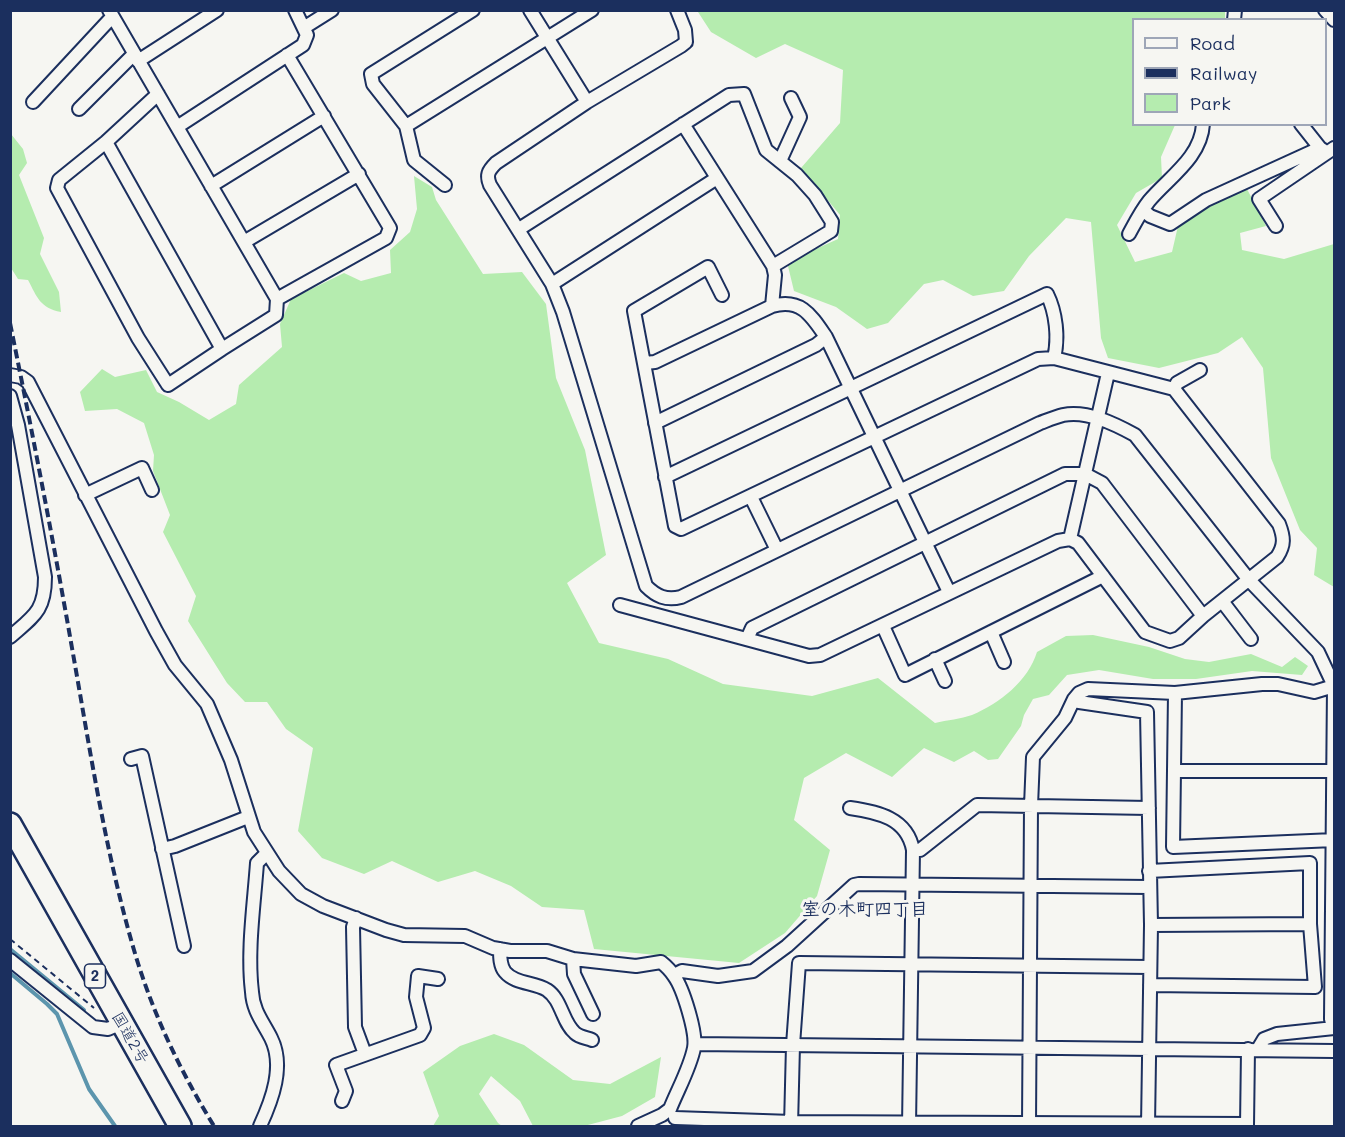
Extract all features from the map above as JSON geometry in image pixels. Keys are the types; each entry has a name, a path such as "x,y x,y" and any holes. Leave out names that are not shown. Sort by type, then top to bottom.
{"highway":[{"name":"国道2号","path":"10,824 115,1026 180,1126"}],"street":[{"path":"79,109 130,58 137,58 217,10"},
{"path":"177,127 303,45 307,35 295,10"},
{"path":"305,27 333,10"},
{"path":"445,185 414,160 406,126 373,84 371,74 473,10"},
{"path":"530,10 588,102"},
{"path":"406,126 592,10"},
{"path":"638,1126 662,1115 673,1118 791,1124 1247,1125 1253,1049 1264,1039 1277,1034 1334,1028 1331,1019 1334,927 1334,686 1318,652 1249,580 1135,435 1116,424 1079,414 1064,415 1040,423 899,490 681,597 663,598 654,594 646,586 563,312 552,284 487,177 489,170 496,163 588,102 686,42 685,30 677,10"},
{"path":"1325,10 1335,20"},
{"path":"33,102 111,14 158,94 211,186 278,300 276,315 168,385 138,338 57,188 60,180 158,94"},
{"path":"278,300 386,238 390,228 287,56"},
{"path":"519,229 729,95 744,94 766,150 797,175 815,195 832,222 831,231 773,266"},
{"path":"780,161 800,117 791,98"},
{"path":"211,186 324,117"},
{"path":"683,124 773,266 775,275 772,306"},
{"path":"1129,234 1148,201 1184,166 1202,134 1203,126"},
{"path":"1303,126 1328,150"},
{"path":"106,142 222,349"},
{"path":"1143,210 1150,216 1170,224 1206,200 1328,150"},
{"path":"1276,226 1259,199 1328,150"},
{"path":"244,242 359,174"},
{"path":"552,284 717,178"},
{"path":"620,605 809,656 820,655 1058,541 1070,539 1078,543 1145,632 1170,641 1179,638 1277,557 1283,548 1284,536 1279,524 1174,389 1054,358 1038,359 681,529 675,526 634,311 708,267 722,295"},
{"path":"665,477 1047,294 1053,306 1056,348 1054,358"},
{"path":"645,363 655,362 772,306 784,303 799,305 817,323 826,337 949,592"},
{"path":"655,423 816,345 826,337"},
{"path":"1174,389 1178,383 1200,370"},
{"path":"1070,539 1108,373"},
{"path":"10,375 21,377 28,382 128,579 175,665 207,704 231,760 254,832 279,871 301,894 323,906 404,935 465,936 510,951 546,951 573,959 636,966 662,962 674,975 680,987 695,1044 673,1118"},
{"path":"10,396 15,434 45,577 45,596 38,610 10,637"},
{"path":"85,495 142,468 152,490"},
{"path":"747,639 752,628 1065,474 1085,474 1102,483 1203,616"},
{"path":"751,497 777,550"},
{"path":"883,626 905,675 1103,576"},
{"path":"659,615 663,598"},
{"path":"1222,601 1251,639"},
{"path":"991,632 1004,662"},
{"path":"935,659 945,681"},
{"path":"1029,1124 1033,757 1065,718 1074,699 1079,693 1088,689 1175,693 1278,684 1314,692 1334,686"},
{"path":"1175,693 1173,848 1334,840"},
{"path":"1074,699 1078,702 1148,712 1151,925 1148,1125"},
{"path":"131,759 142,756 184,946"},
{"path":"1174,771 1334,771"},
{"path":"913,850 920,850 977,805 1149,808"},
{"path":"850,808 878,812 896,821 912,842 909,1124"},
{"path":"162,849 248,817"},
{"path":"260,1126 273,1092 278,1056 254,1006 251,991 252,924 257,863 267,853"},
{"path":"1149,871 1310,863 1310,924 1315,987 1150,985"},
{"path":"674,975 682,972 718,976 753,971 787,946 854,885 1149,887"},
{"path":"356,918 353,927 355,1027 365,1054"},
{"path":"1151,925 1310,924"},
{"path":"500,949 502,968 506,974 547,990 555,999 576,1035 592,1040"},
{"path":"573,959 574,974 593,1014"},
{"path":"10,960 93,1027 115,1026"},
{"path":"791,1124 793,1045 799,963 1150,968"},
{"path":"342,1101 346,1091 336,1065 420,1035 424,1028 416,996 418,976 438,979"},
{"path":"695,1044 910,1048 1253,1049 1335,1052"}],"path":[{"path":"10,939 115,1026"}],"green space":[{"path":"700,10 1225,11 1225,18 1132,18 1132,126 1175,126 1161,157 1162,178 1136,193 1117,225 1135,262 1172,252 1178,226 1212,205 1247,189 1266,226 1240,233 1242,250 1284,259 1334,244 1334,587 1314,575 1317,548 1300,530 1271,458 1263,368 1242,337 1218,353 1159,368 1108,358 1101,338 1091,222 1066,218 1029,256 1004,291 973,296 943,280 924,284 888,323 867,329 836,307 794,291 787,262 838,239 840,215 801,168 840,123 843,70 785,44 756,58 711,32 698,12"},
{"path":"11,134 23,149 27,163 19,175 44,238 40,254 59,292 61,312 44,305 28,280 18,279 11,268"},
{"path":"414,176 432,187 436,200 483,274 522,272 546,304 556,378 585,450 606,555 567,583 599,643 668,659 723,684 812,696 878,678 935,723 963,718 993,704 1020,682 1033,663 1037,652 1066,636 1093,635 1149,647 1185,659 1209,662 1251,654 1282,667 1295,657 1308,666 1302,675 1252,671 1196,679 1153,679 1099,670 1067,675 1049,695 1033,699 1021,726 998,759 988,760 974,751 954,762 924,748 892,777 846,753 804,778 794,820 830,850 817,896 785,933 739,963 594,949 584,910 542,907 511,886 475,871 438,882 392,861 364,874 322,858 298,831 313,748 286,729 267,702 245,702 227,683 188,621 196,596 163,532 170,515 153,471 154,455 144,423 117,409 85,411 80,392 102,369 115,377 146,370 157,392 209,420 236,404 239,385 282,347 280,324 291,299 344,273 361,281 391,273 390,250 410,232 417,209"},
{"path":"494,1034 524,1045 573,1080 610,1084 661,1057 655,1097 622,1116 584,1126 533,1126 520,1101 491,1076 479,1094 502,1126 433,1126 439,1116 423,1072 460,1046"}],"waterway":[{"path":"10,949 84,1010"},
{"path":"10,973 57,1014 89,1089 115,1126"}],"railway":[{"path":"10,323 50,526 99,800 124,913 141,973 158,1018 178,1062 214,1126"}],"district":[{"name":"室の木町四丁目","path":"865,909"}]}
